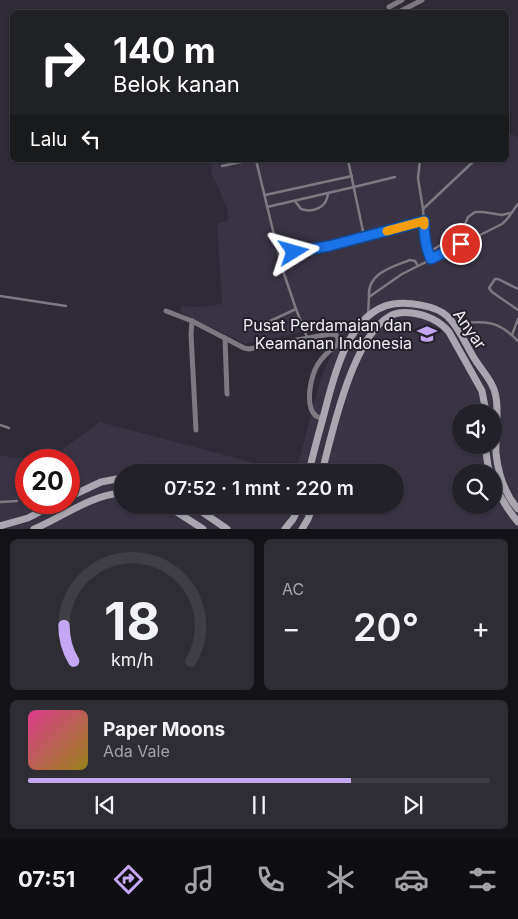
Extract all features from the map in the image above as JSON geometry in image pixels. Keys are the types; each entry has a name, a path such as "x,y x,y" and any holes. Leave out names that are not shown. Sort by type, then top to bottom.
{"street":[{"path":"389,7 402,0"},
{"path":"403,10 422,0"},
{"name":"Anyar","path":"311,464 332,381 339,363 354,334 368,316 383,307 399,303 424,306 446,315 494,390 494,404"},
{"path":"166,311 192,321 244,348 250,349 330,334 336,335 339,342 318,364 312,377 309,396 314,414 323,419"},
{"name":"Anyar","path":"324,464 354,366 378,325 396,313 418,314 440,322 449,332 482,391 484,404"},
{"path":"440,322 446,315"},
{"path":"192,321 190,334 196,430"},
{"path":"225,338 227,394"},
{"path":"326,407 339,411"},
{"name":"Anyar","path":"496,454 498,467 506,491 518,509"},
{"path":"80,492 101,482 114,480"},
{"path":"34,529 88,502 114,494"},
{"path":"502,500 518,522"},
{"path":"0,526 36,514"},
{"path":"180,514 203,529"},
{"path":"205,514 227,529"},
{"path":"285,529 296,514"},
{"path":"302,529 310,514"}],"lane":[{"path":"222,166 241,162"},
{"path":"257,162 282,268 308,338"},
{"path":"348,162 364,236"},
{"path":"420,162 418,178 425,240 431,259"},
{"path":"423,209 473,162"},
{"path":"265,195 352,176"},
{"path":"267,207 395,177"},
{"path":"295,201 300,209 309,210 323,206 328,193"},
{"path":"370,297 402,274 502,224 518,204"},
{"path":"428,253 459,233 468,217 474,212 502,215 510,213"},
{"path":"278,254 329,246 424,221"},
{"path":"282,268 310,250"},
{"path":"368,316 369,290 374,278 381,272 410,260 414,261 418,266"},
{"path":"518,289 498,279 495,279 489,288 518,310"},
{"path":"0,296 66,306"},
{"path":"268,322 296,309"},
{"path":"512,335 518,319"},
{"path":"453,324 489,323 501,327 518,340"},
{"path":"0,425 9,428"},
{"path":"0,502 15,501"}],"shaded area":[{"name":"Pusat Perdamaian dan Keamanan Indonesia","path":"509,133 518,137 518,529 0,529 0,455 15,458 15,514 80,514 80,449 62,449 100,422 259,464 114,464 114,514 404,514 404,464 298,464 321,377 337,342 337,325 245,344 180,312 182,306 200,307 222,304 217,224 228,220 227,209 211,174 212,162 509,162"}],"slow traffic":[{"path":"387,231 424,221 424,225"}],"place":[{"name":"Pusat Perdamaian dan Keamanan Indonesia","path":"427,334"}],"route":[{"path":"294,252 329,246 424,221 425,240 431,259 461,244"}]}
